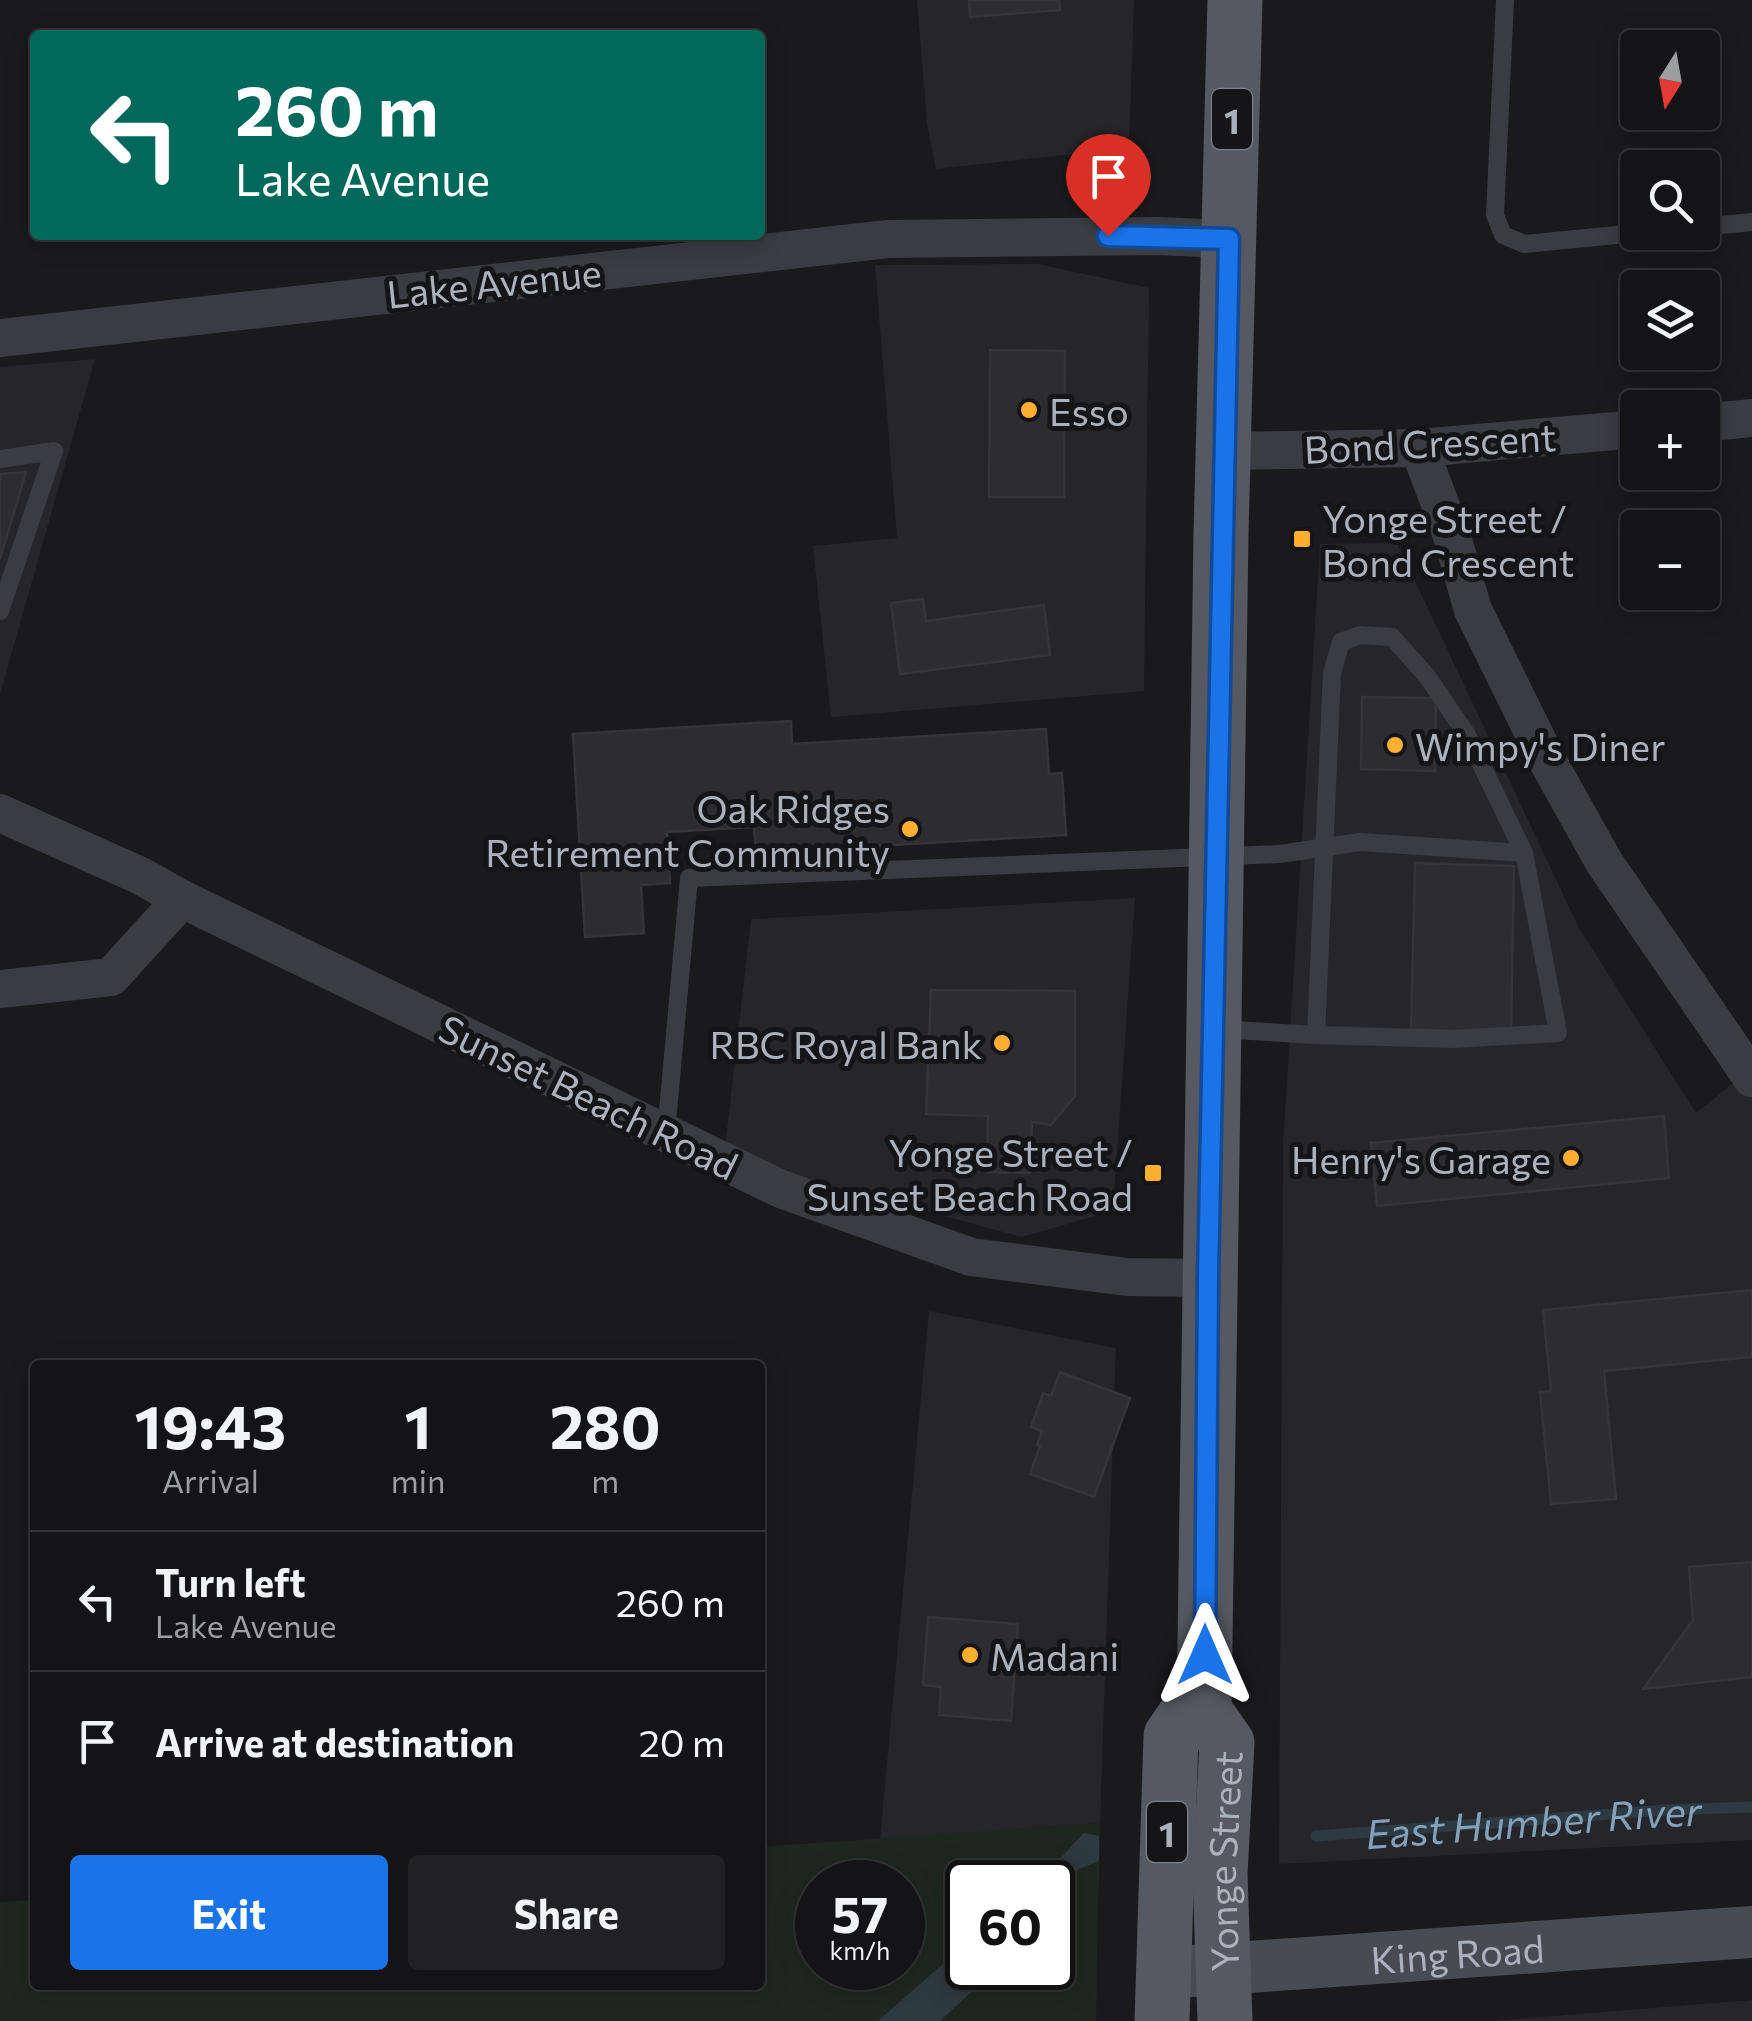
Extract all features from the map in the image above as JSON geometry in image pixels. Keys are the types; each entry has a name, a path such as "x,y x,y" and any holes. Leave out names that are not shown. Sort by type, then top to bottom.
{"main road":[{"name":"Yonge Street","path":"1225,1995 1220,1874 1226,1743 1204,1710 1212,1029 1235,0"},
{"name":"Yonge Street","path":"1162,1997 1171,1736 1184,1717 1204,1710"},
{"name":"King Road","path":"1162,1997 1225,1995 1752,1932"}],"street":[{"name":"Lake Avenue","path":"0,338 888,240 1144,236 1229,239"},
{"path":"1720,421 1752,418"},
{"name":"Bond Crescent","path":"1223,451 1419,448 1620,430"},
{"path":"1419,448 1474,610 1548,760 1604,862 1752,1078"},
{"name":"Sunset Beach Road","path":"0,814 141,876 780,1189 970,1257 1127,1278 1208,1278"},
{"path":"0,989 110,977 182,899"}],"lane":[{"path":"1505,0 1495,215 1503,235 1524,244 1620,235"},
{"path":"1720,225 1752,222"},
{"path":"0,459 54,451 0,612"},
{"path":"1212,1029 1316,1035 1454,1040 1558,1032 1524,853 1466,736 1427,676 1392,637 1360,634 1341,642 1332,673 1316,1035"},
{"path":"666,1134 689,878 1280,854 1360,842 1524,853"}],"shaded area":[{"path":"917,0 1134,0 1129,148 936,169 927,124"},
{"path":"1038,264 1149,288 1144,691 831,717 813,546 897,538 875,265"},
{"path":"95,359 0,694 0,367"},
{"path":"1397,543 1579,928 1696,1113 1752,1068 1752,1840 1279,1864 1283,1147 1320,544"},
{"path":"1135,898 1113,1211 1022,1237 724,1157 751,919"},
{"path":"929,1311 1116,1348 1100,1823 880,1839"},
{"path":"1100,1823 1096,2021 0,2021 0,1902 30,1900 30,1990 765,1990 765,1847"},
{"path":"1084,1833 1099,1836 1099,1861 1075,1874 1075,1860 1059,1860"},
{"path":"945,1962 945,1990 973,1990 940,2021 878,2021 913,1990 925,1990 925,1980"},
{"path":"1752,2000 1752,2021 1492,2021"}],"building":[{"path":"969,0 1059,0 1060,10 970,17"},
{"path":"990,350 1065,351 1064,497 989,497"},
{"path":"26,472 0,559 0,474"},
{"path":"923,599 926,621 1044,605 1050,655 900,674 891,603"},
{"path":"1362,697 1436,698 1435,771 1361,769"},
{"name":"Oak Ridges Retirement Community","path":"791,721 792,744 1046,729 1049,774 1062,773 1066,835 756,853 754,827 667,832 670,883 641,885 644,933 585,937 573,734"},
{"path":"1415,863 1514,866 1511,1032 1411,1030"},
{"name":"RBC Royal Bank","path":"931,990 1075,991 1075,1096 1051,1125 1032,1122 1030,1173 987,1172 988,1116 926,1114"},
{"path":"1664,1116 1669,1178 1377,1206 1371,1143"},
{"path":"1752,1290 1752,1357 1604,1371 1616,1499 1551,1504 1540,1392 1551,1391 1543,1310"},
{"path":"1060,1372 1130,1398 1094,1497 1030,1474 1042,1431 1031,1427 1043,1393 1051,1396"},
{"path":"1752,1562 1752,1677 1643,1689 1693,1620 1689,1567"},
{"name":"Madani","path":"928,1617 1018,1624 1011,1721 939,1715 941,1687 923,1685"}],"waterway":[{"name":"East Humber River","path":"1316,1836 1752,1807"}],"place":[{"name":"Esso","path":"1029,410"},
{"name":"Yonge Street / Bond Crescent","path":"1302,539"},
{"name":"Wimpy's Diner","path":"1395,745"},
{"name":"Oak Ridges Retirement Community","path":"910,829"},
{"name":"RBC Royal Bank","path":"1002,1043"},
{"name":"Henry's Garage","path":"1571,1158"},
{"name":"Yonge Street / Sunset Beach Road","path":"1153,1173"},
{"name":"Madani","path":"970,1655"}],"route":[{"path":"1108,236 1229,239 1208,1278 1205,1655"}]}
